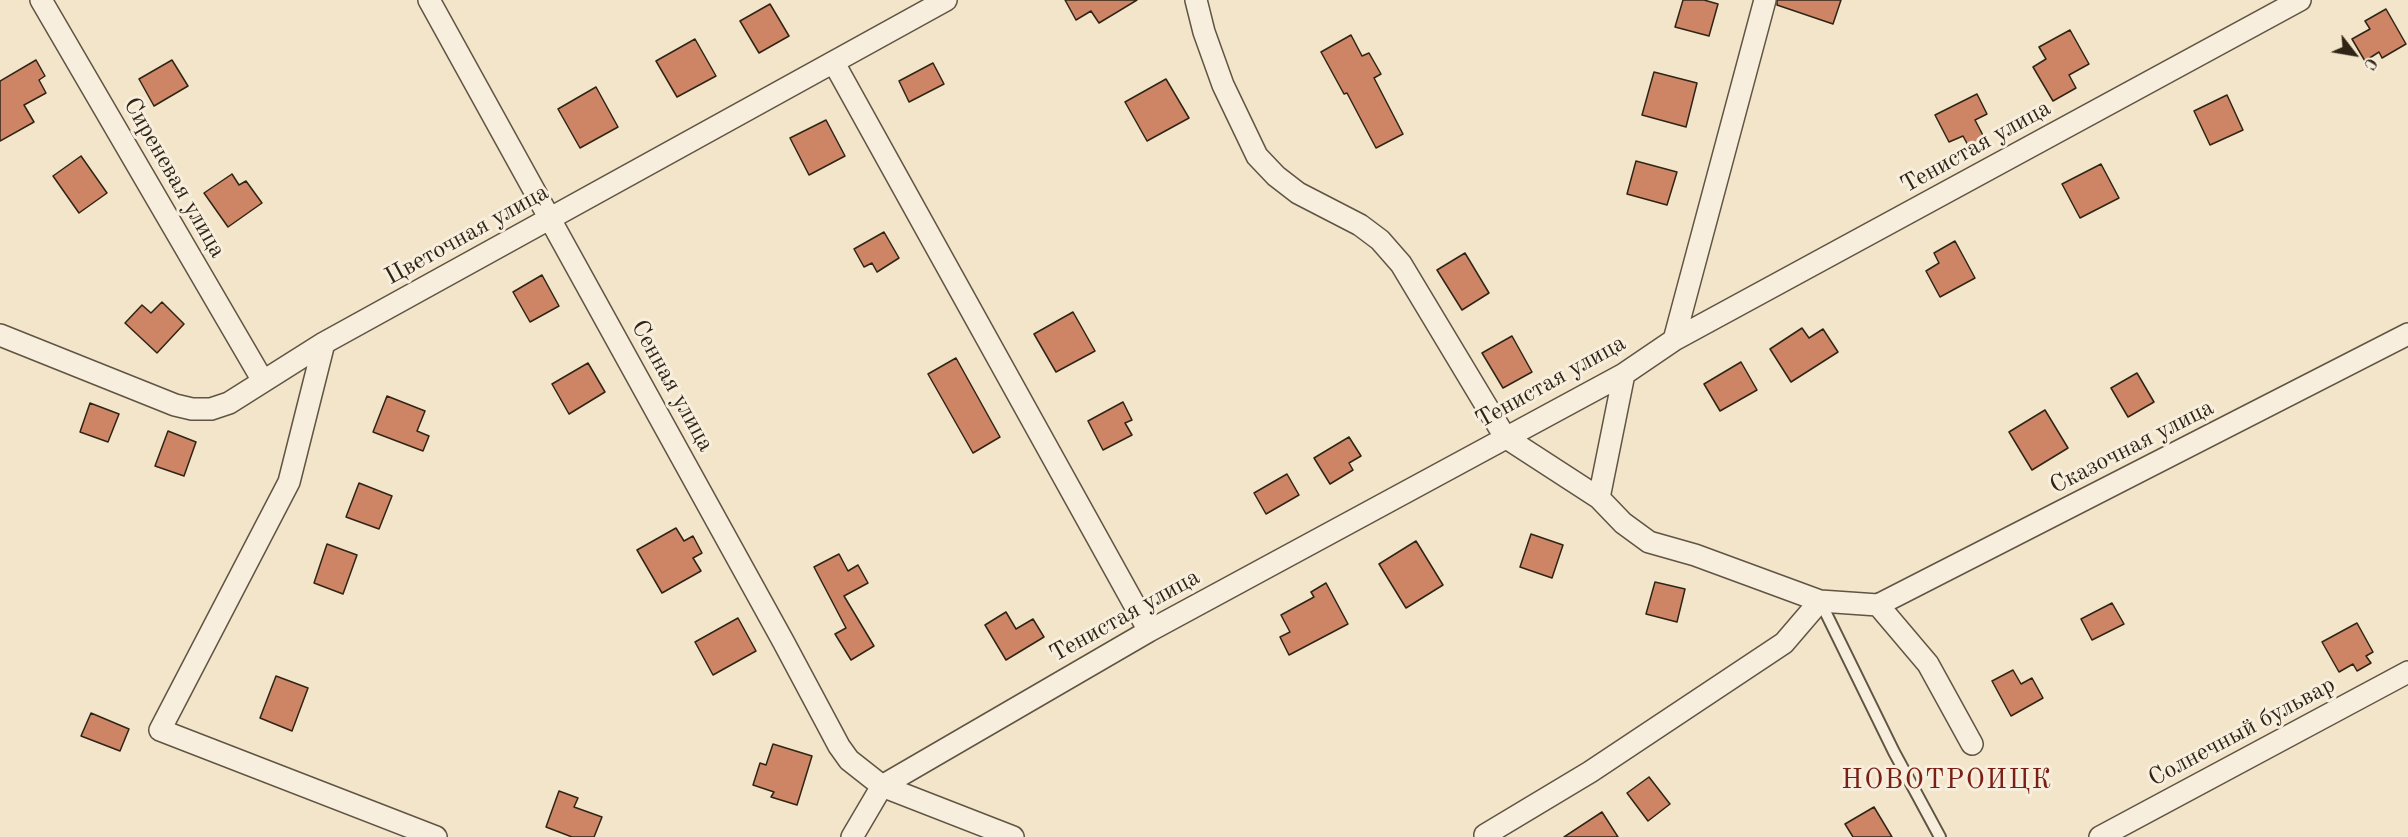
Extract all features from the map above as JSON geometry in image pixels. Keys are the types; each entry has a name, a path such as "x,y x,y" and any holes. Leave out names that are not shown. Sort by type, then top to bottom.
{"street":[{"name":"Сиреневая улица","path":"41,0 263,381"},
{"name":"Сенная улица","path":"429,0 839,746 849,760 882,786"},
{"name":"Цветочная улица","path":"0,335 192,409 211,409 229,403 324,343 946,0"},
{"path":"1196,0 1204,32 1223,85 1257,156 1276,176 1298,193 1360,225 1380,240 1401,264 1505,437 1599,498 1623,523 1649,542 1695,555 1820,602 1878,605 1928,664 1972,744"},
{"path":"1674,340 1765,0"},
{"name":"Тенистая улица","path":"852,837 882,786 1149,631 1505,437 1624,375 1674,340 2300,0"},
{"path":"834,63 1149,631"},
{"name":"Сказочная улица","path":"1878,605 2408,334"},
{"path":"324,343 290,482 160,730 436,837"},
{"path":"1599,498 1624,375"},
{"path":"1485,835 1590,772 1784,643 1820,602"},
{"name":"Солнечный бульвар","path":"2100,837 2408,672"},
{"path":"882,786 1013,837"}],"lane":[{"path":"1820,602 1894,752 1940,837"}],"building":[{"path":"1065,0 1137,0 1099,23 1091,11 1076,20"},
{"path":"1683,0 1704,0 1718,4 1709,36 1675,27"},
{"path":"1777,0 1841,0 1833,24 1777,5"},
{"path":"770,4 789,36 759,53 740,21"},
{"path":"2386,9 2406,44 2382,58 2379,52 2365,61 2352,39 2370,29 2365,21"},
{"path":"2070,30 2089,64 2069,75 2076,88 2053,101 2033,67 2046,59 2039,47"},
{"path":"1351,35 1362,56 1369,53 1381,74 1374,78 1403,134 1376,148 1347,93 1344,94 1321,52"},
{"path":"695,39 716,76 677,97 656,61"},
{"path":"36,60 45,76 39,80 46,93 24,105 34,122 0,141 0,81"},
{"path":"172,60 188,86 154,106 139,79"},
{"path":"933,63 944,84 909,102 899,81"},
{"path":"1654,72 1697,83 1686,127 1642,115"},
{"path":"1166,79 1189,118 1147,141 1125,102"},
{"path":"596,87 618,127 580,148 558,109"},
{"path":"1977,94 1987,114 1975,120 1986,141 1970,149 1963,136 1949,142 1935,115"},
{"path":"2227,95 2243,130 2210,145 2194,111"},
{"path":"826,120 845,156 809,175 790,138"},
{"path":"81,156 107,193 79,213 53,176"},
{"path":"1636,161 1677,172 1667,205 1627,194"},
{"path":"2101,164 2119,198 2080,218 2062,184"},
{"path":"232,174 239,185 246,181 262,203 228,227 204,193"},
{"path":"884,232 899,258 877,272 872,263 864,267 854,249"},
{"path":"1955,241 1975,278 1940,297 1926,271 1939,263 1934,253"},
{"path":"1465,253 1489,293 1462,310 1437,270"},
{"path":"542,275 559,306 530,322 513,292"},
{"path":"162,302 184,324 157,353 125,323 142,305 151,313"},
{"path":"1073,312 1095,351 1056,372 1034,334"},
{"path":"1802,328 1809,338 1823,329 1838,352 1791,382 1770,349"},
{"path":"1512,336 1532,372 1503,388 1482,353"},
{"path":"956,358 1000,437 973,453 928,374"},
{"path":"1741,362 1757,390 1720,411 1704,384"},
{"path":"588,363 605,392 569,414 552,384"},
{"path":"2137,373 2154,402 2128,417 2111,388"},
{"path":"387,396 425,411 417,431 429,436 423,451 373,432"},
{"path":"1123,402 1132,420 1125,423 1132,435 1103,450 1088,421"},
{"path":"90,403 119,414 108,442 80,432"},
{"path":"2045,410 2068,448 2032,470 2009,432"},
{"path":"168,431 196,442 184,476 155,466"},
{"path":"1349,437 1361,456 1349,463 1353,470 1330,484 1314,458"},
{"path":"1287,474 1299,495 1266,514 1254,493"},
{"path":"359,483 392,496 379,529 346,517"},
{"path":"676,528 684,541 693,536 702,553 693,558 701,571 662,593 637,550"},
{"path":"1531,534 1563,545 1552,578 1520,567"},
{"path":"1416,541 1443,585 1406,608 1379,564"},
{"path":"327,544 357,555 343,594 314,583"},
{"path":"839,554 848,571 858,565 868,583 844,596 874,646 851,660 835,634 846,628 814,567"},
{"path":"1655,582 1685,589 1677,622 1646,614"},
{"path":"1326,583 1348,624 1289,655 1280,637 1290,632 1281,615 1314,597 1311,592"},
{"path":"2112,603 2124,624 2092,640 2081,619"},
{"path":"1006,612 1016,629 1033,619 1044,637 1006,660 985,625"},
{"path":"738,618 756,651 713,675 695,642"},
{"path":"2357,623 2373,652 2366,656 2371,663 2357,671 2353,664 2339,672 2322,642"},
{"path":"2013,670 2021,684 2032,678 2043,698 2011,716 1992,681"},
{"path":"276,676 308,688 292,731 260,718"},
{"path":"91,713 129,729 120,751 81,736"},
{"path":"773,744 812,756 797,805 771,797 774,792 753,785 760,763 766,765"},
{"path":"1649,777 1670,804 1648,821 1627,793"},
{"path":"559,791 578,798 574,807 602,817 594,837 572,837 546,827"},
{"path":"1874,807 1892,837 1853,837 1845,824"},
{"path":"1602,812 1618,837 1564,837"}],"district":[{"name":"НОВОТРОИЦК","path":"1947,781"}]}
